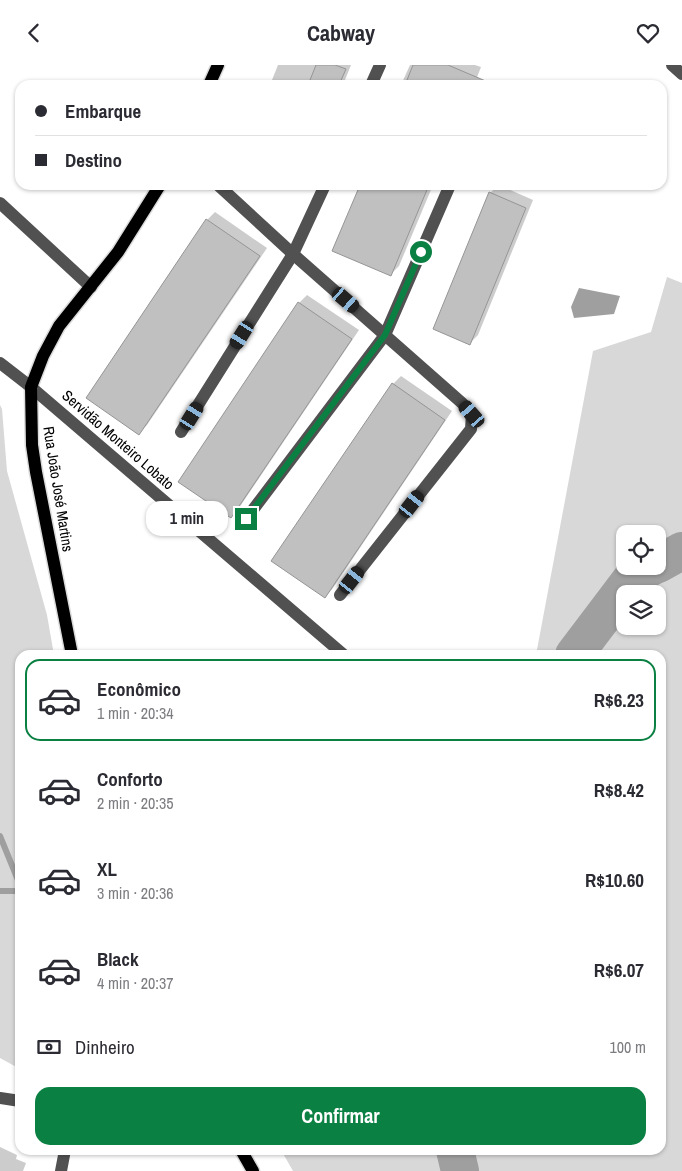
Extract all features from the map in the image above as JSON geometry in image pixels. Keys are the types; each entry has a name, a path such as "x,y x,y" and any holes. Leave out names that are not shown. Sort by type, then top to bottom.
{"main road":[{"path":"211,80 218,65"},
{"name":"Rua João José Martins","path":"71,650 36,472 32,445 31,387 50,341 59,326 118,252 157,190"},
{"path":"243,1155 253,1171"}],"street":[{"path":"373,80 380,65"},
{"path":"672,65 682,74"},
{"path":"223,190 472,414 471,429 340,595"},
{"path":"181,432 293,254 323,190"},
{"path":"246,519 385,335 448,190"},
{"path":"0,203 90,287"},
{"name":"Servidão Monteiro Lobato","path":"0,363 31,387 338,650"},
{"path":"0,1098 15,1100"},
{"path":"61,1171 64,1155"}],"shaded area":[{"path":"667,277 682,283 682,1171 293,1171 284,1155 666,1155 666,650 537,650 593,351 651,332"},
{"path":"579,288 620,296 614,314 574,318 571,307"},
{"path":"0,405 2,409 7,471 47,615 53,650 15,650 15,1066 0,1058"}],"building":[{"path":"316,65 335,65 346,69 341,80 310,80"},
{"path":"413,65 448,65 483,80 407,80"},
{"path":"358,190 427,190 391,276 332,251"},
{"path":"489,192 526,208 470,345 433,329"},
{"path":"206,219 260,256 139,435 86,398"},
{"path":"298,302 352,339 231,518 178,482"},
{"path":"392,383 445,420 325,598 271,561"}],"waterway":[{"path":"666,560 682,551"},
{"path":"578,650 633,577 637,575"},
{"path":"0,836 15,873"},
{"path":"0,891 15,891"},
{"path":"456,1155 460,1171"}],"route":[{"path":"246,519 385,335 421,252"}]}
